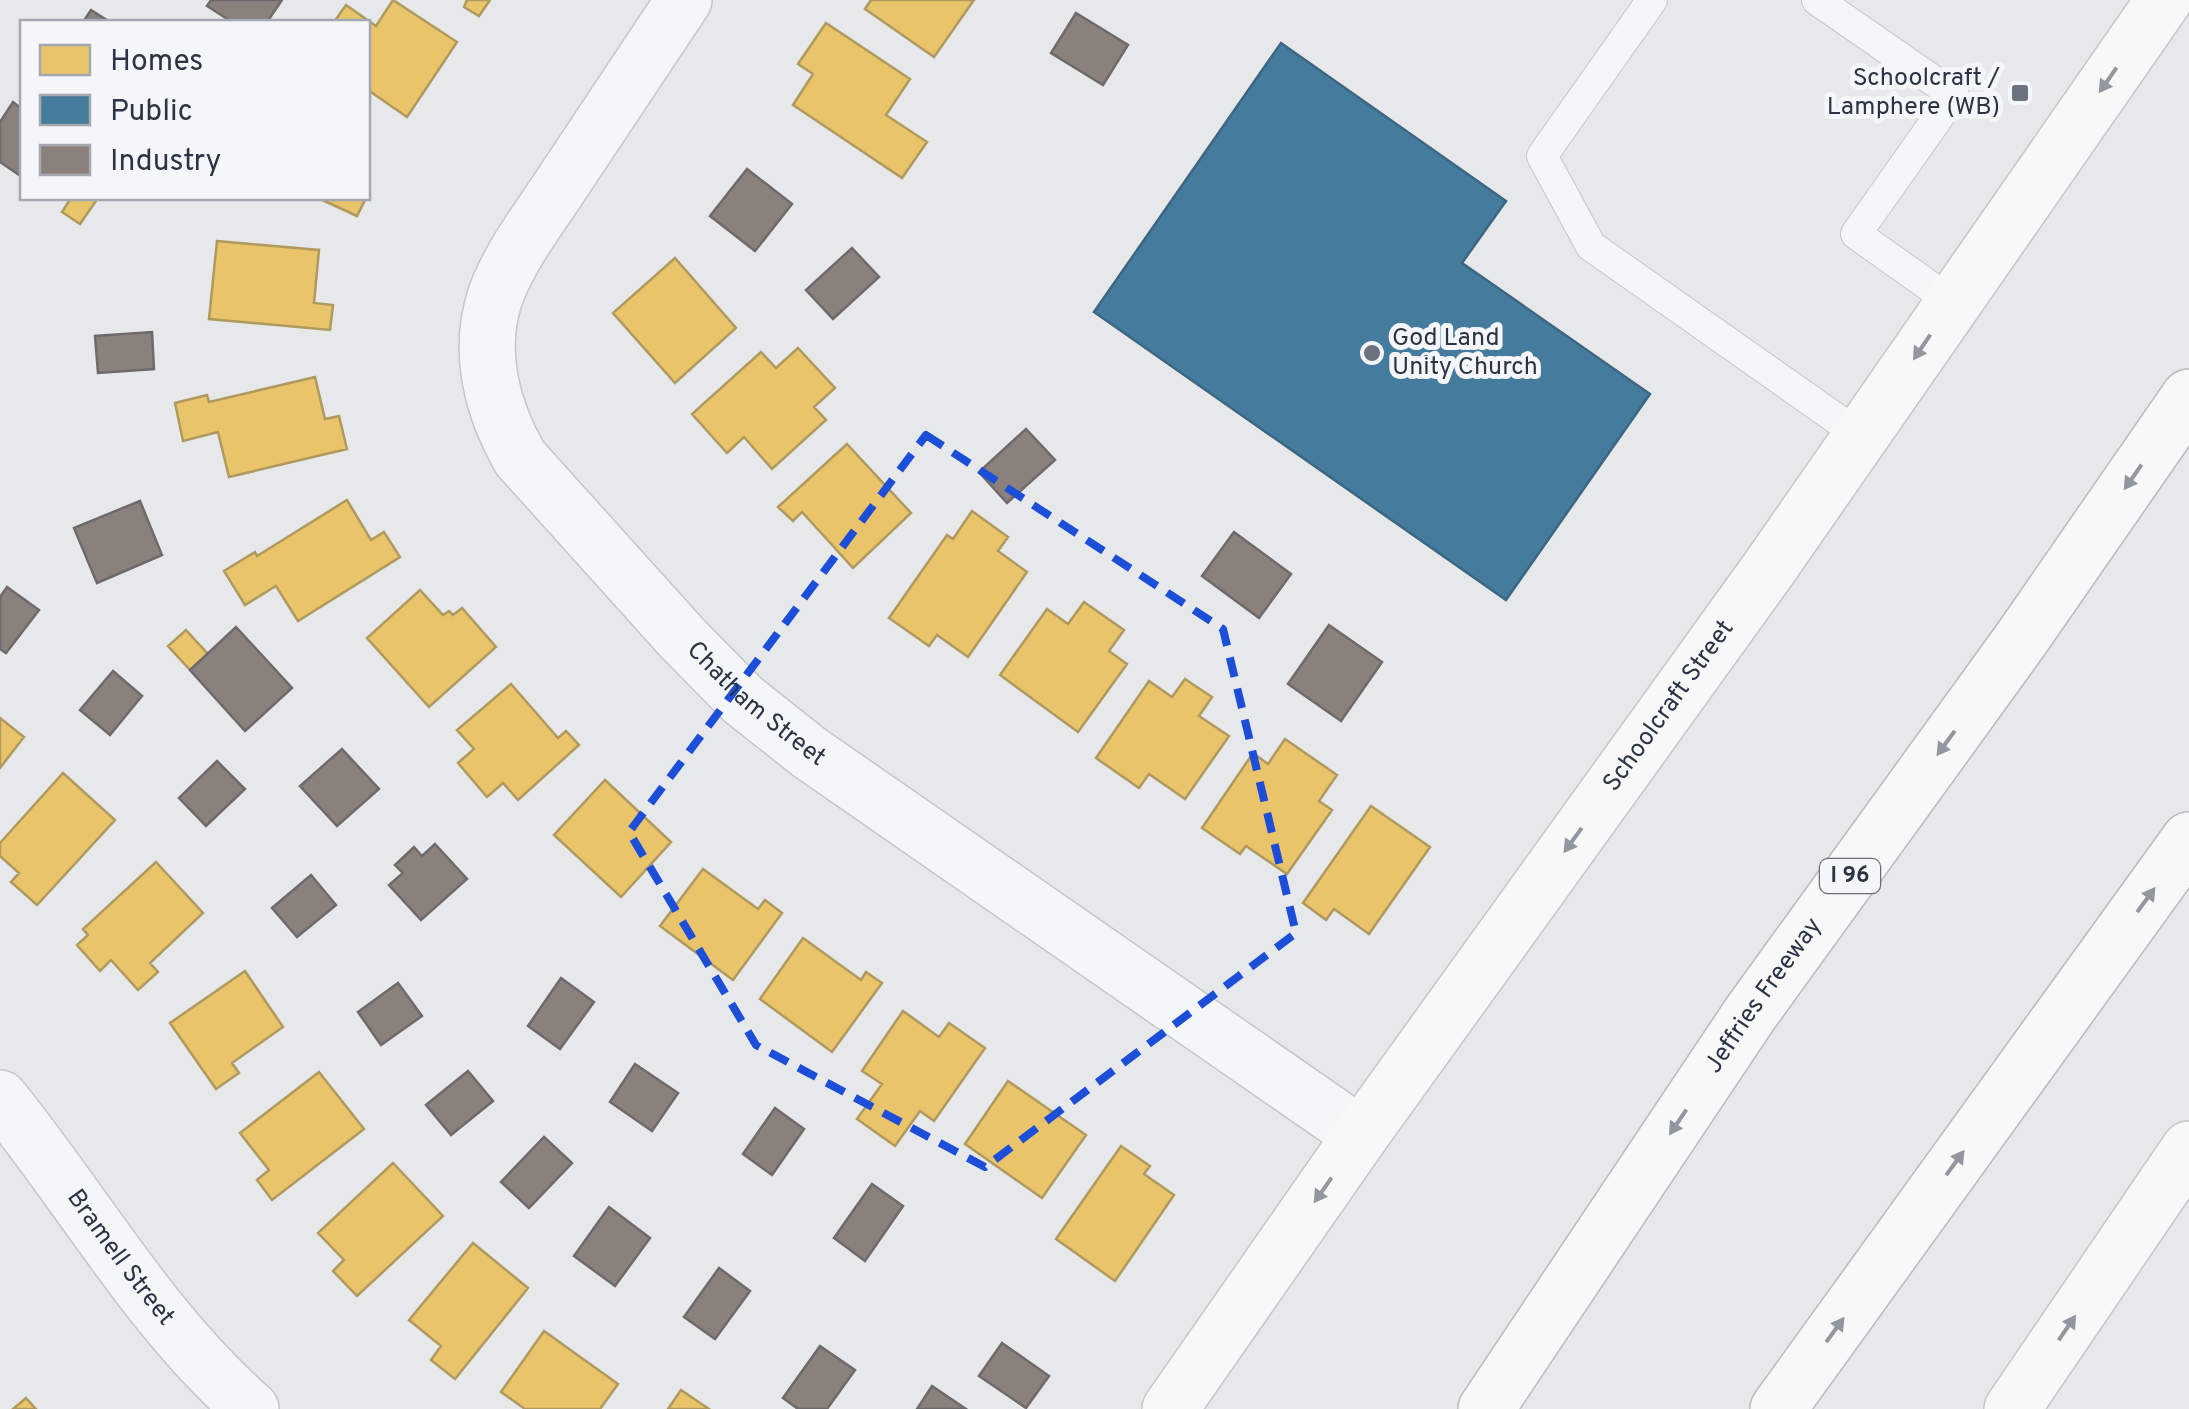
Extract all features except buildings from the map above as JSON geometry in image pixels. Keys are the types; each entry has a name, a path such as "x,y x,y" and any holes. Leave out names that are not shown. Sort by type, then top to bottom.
{"main road":[{"name":"Schoolcraft Street","path":"1170,1409 1861,436 2164,0"},
{"name":"Jeffries Freeway","path":"1486,1409 1750,1014 2022,638 2189,397"},
{"path":"1778,1409 2189,840"},
{"path":"2012,1409 2189,1149"}],"street":[{"name":"Chatham Street","path":"684,0 518,251 495,298 487,349 493,401 520,458 743,700 810,754 1361,1136"},
{"name":"Bramell Street","path":"0,1098 159,1313 223,1385 251,1409"}],"lane":[{"path":"1652,0 1542,156 1591,246 1861,436"},
{"path":"1817,0 1954,95 1856,234 1952,302"}],"highlighted area":[{"path":"926,435 1223,629 1296,933 985,1167 756,1045 629,832"}],"place":[{"name":"Schoolcraft / Lamphere (WB)","path":"2020,93"},
{"name":"God Land Unity Church","path":"1372,353"}]}
